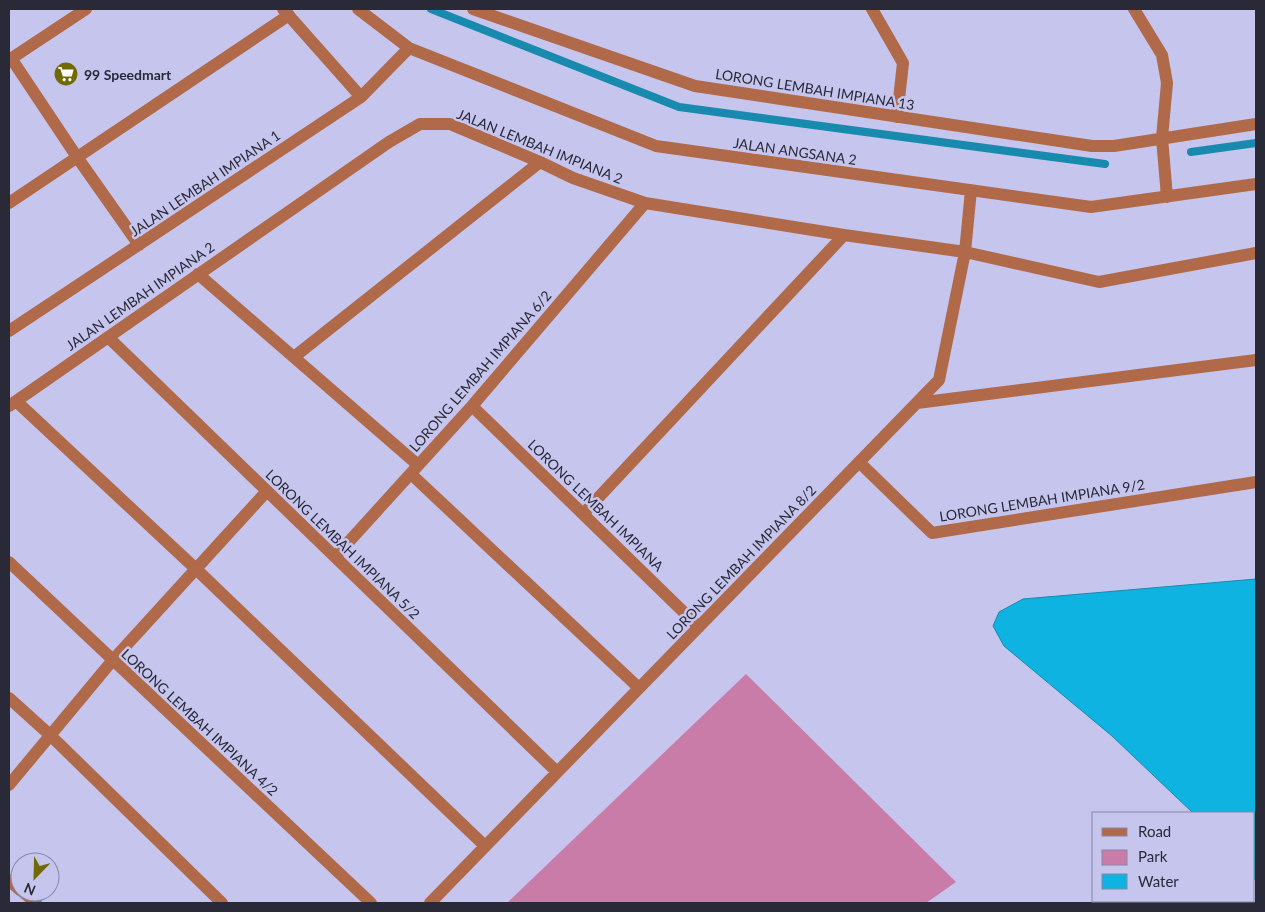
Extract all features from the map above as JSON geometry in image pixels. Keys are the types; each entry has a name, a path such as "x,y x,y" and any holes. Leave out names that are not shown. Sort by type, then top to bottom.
{"street":[{"path":"86,9 10,59 139,245"},
{"name":"JALAN ANGSANA 2","path":"358,9 409,48 656,146 1091,206 1256,184"},
{"name":"LORONG LEMBAH IMPIANA 13","path":"473,9 695,86 1092,146 1114,146 1256,124"},
{"path":"872,9 903,63 897,117"},
{"path":"1134,9 1162,55 1168,83 1162,138 1167,197"},
{"path":"9,203 286,12 362,97"},
{"name":"JALAN LEMBAH IMPIANA 1","path":"9,331 362,97 409,48"},
{"name":"JALAN LEMBAH IMPIANA 2","path":"12,404 389,142 420,124 450,124 573,178 645,203 844,235 965,252 1098,282 1256,253"},
{"path":"294,357 540,162"},
{"name":"LORONG LEMBAH IMPIANA 8/2","path":"430,903 938,380 965,252 971,190"},
{"name":"LORONG LEMBAH IMPIANA 6/2","path":"335,558 472,406 645,203"},
{"path":"583,514 844,235"},
{"path":"198,274 294,357 414,470 639,688"},
{"name":"LORONG LEMBAH IMPIANA 5/2","path":"108,338 557,772"},
{"path":"917,403 1256,360"},
{"path":"12,404 196,569 485,846"},
{"name":"LORONG LEMBAH IMPIANA","path":"472,406 699,627"},
{"name":"LORONG LEMBAH IMPIANA 9/2","path":"859,462 932,533 1256,482"},
{"path":"9,785 112,661 267,491"},
{"name":"LORONG LEMBAH IMPIANA 4/2","path":"9,562 371,903"},
{"path":"9,698 50,735 222,903"}],"green space":[{"path":"746,674 956,882 926,903 507,903"}],"water":[{"path":"1256,579 1256,880 1255,812 1192,812 1112,736 1004,646 993,626 999,612 1023,599"}],"waterway":[{"path":"431,9 679,107 1105,164"},
{"path":"1191,152 1256,143"}],"place":[{"name":"99 Speedmart","path":"66,74"}]}
